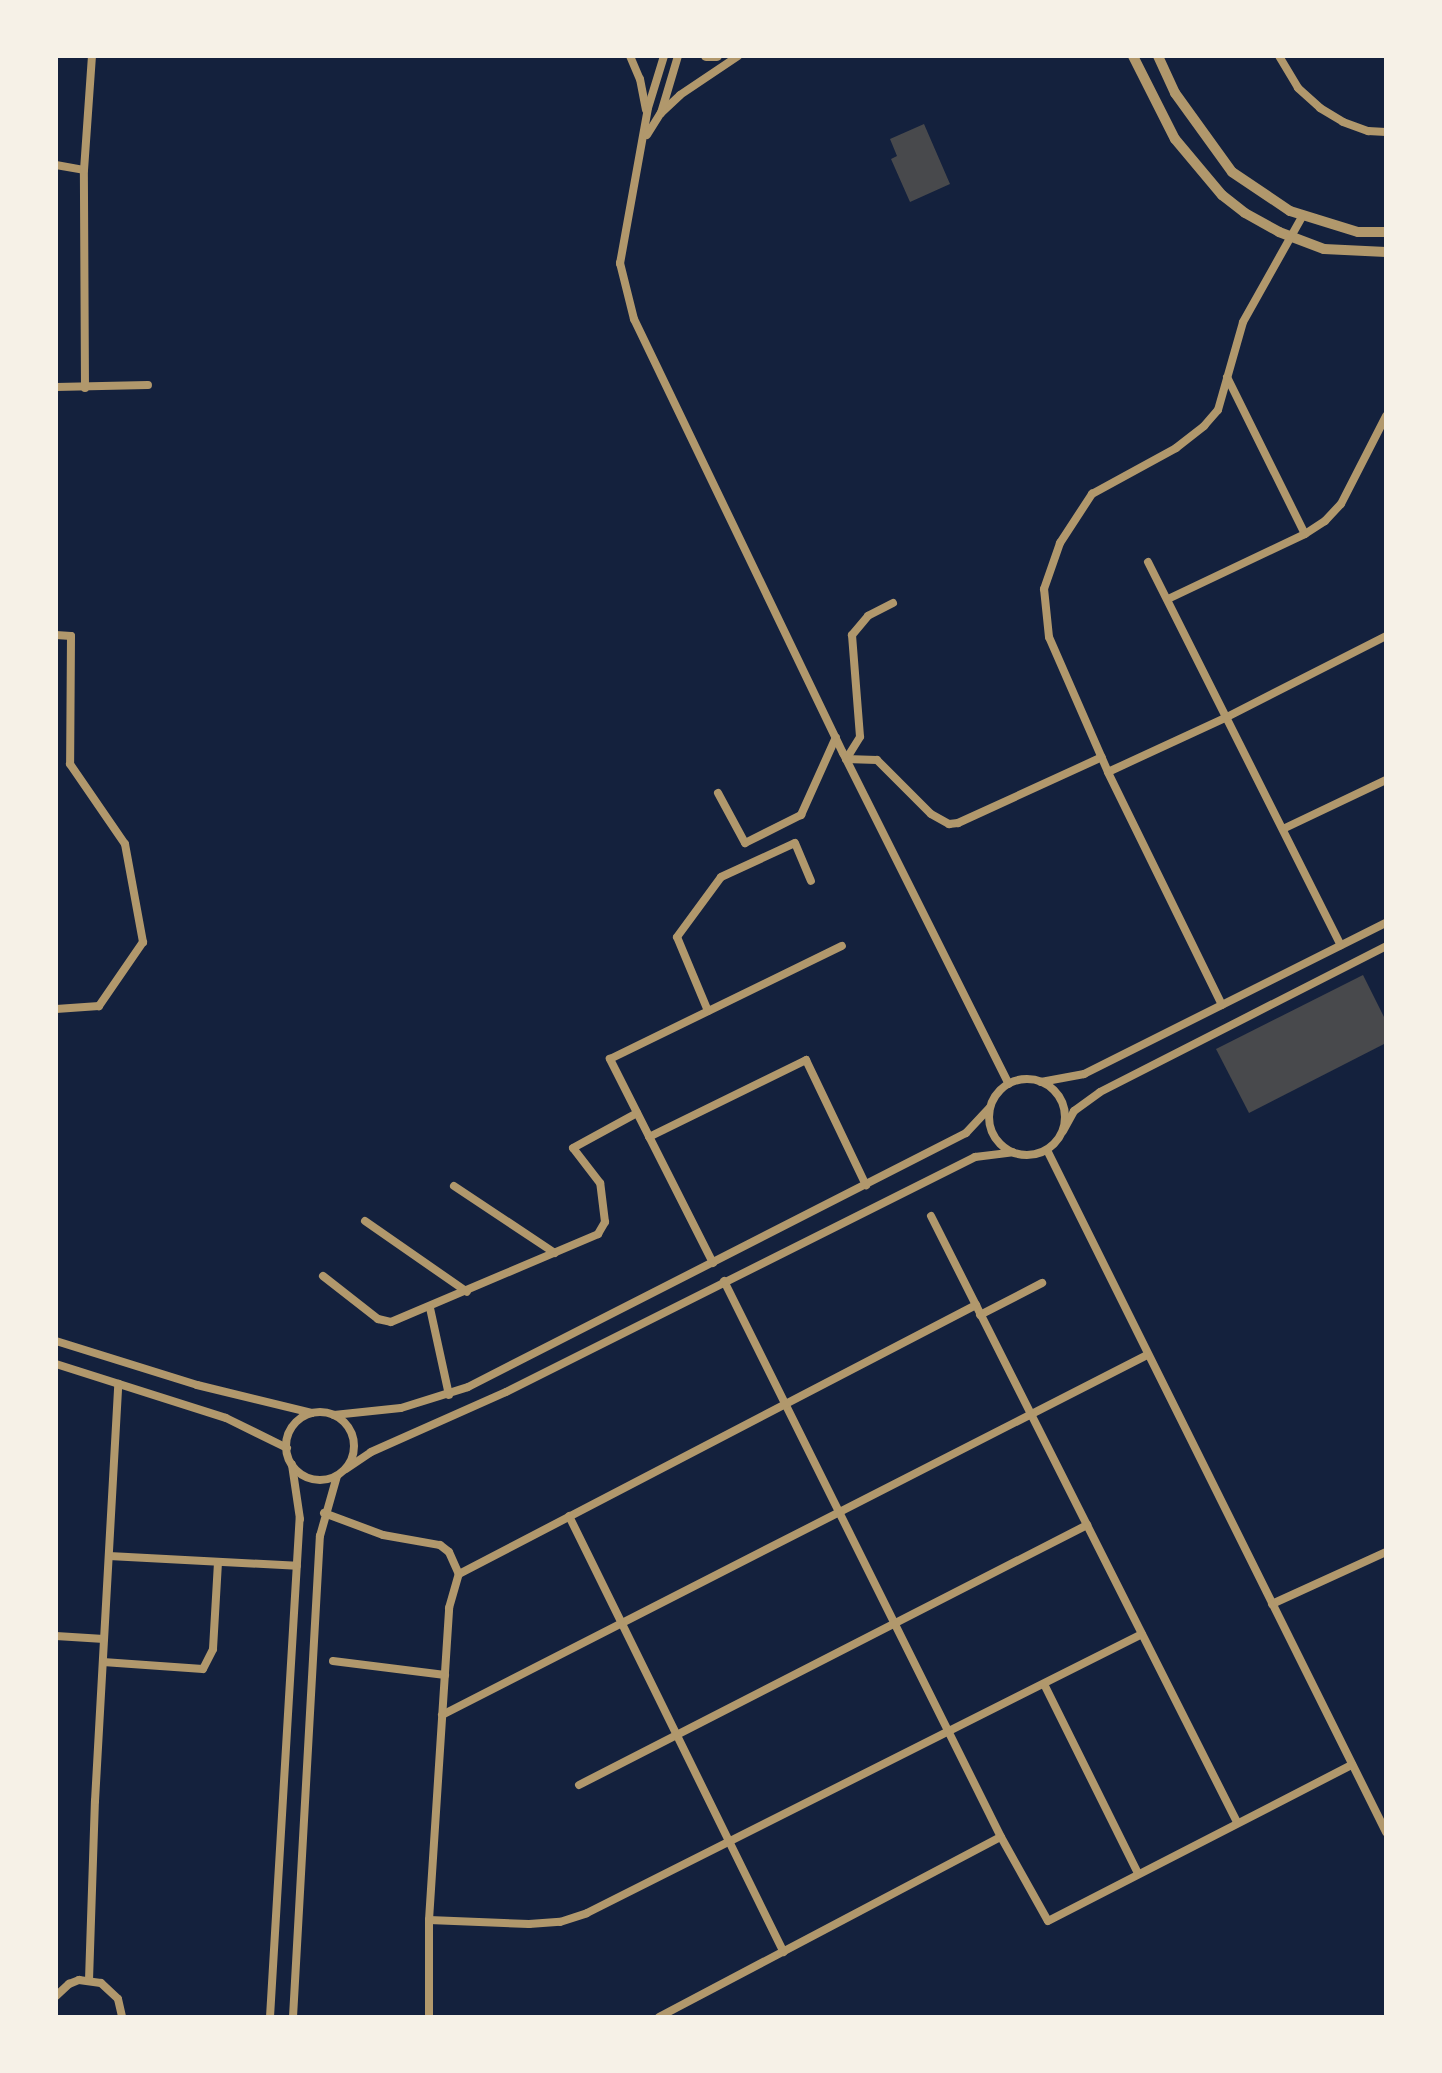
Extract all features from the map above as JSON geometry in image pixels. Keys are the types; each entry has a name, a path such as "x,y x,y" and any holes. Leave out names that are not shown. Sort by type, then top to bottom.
{"street":[{"path":"85,388 84,170 92,56"},
{"path":"630,56 640,79 647,114"},
{"path":"664,56 647,114 620,263 627,298 716,493 1009,1084"},
{"path":"661,113 678,56"},
{"path":"706,56 717,56"},
{"path":"644,139 661,113 680,95 738,56"},
{"path":"1133,56 1175,139 1198,170 1245,213 1290,237 1324,249 1386,252"},
{"path":"1158,56 1175,93 1232,172 1262,194 1303,215 1358,232 1386,232"},
{"path":"1279,56 1298,88 1320,108 1343,122 1368,131 1386,132"},
{"path":"56,165 84,170"},
{"path":"1222,1005 1108,772 1049,637 1044,589 1060,543 1092,494 1150,465 1204,426 1218,410 1243,322 1303,215"},
{"path":"1226,377 1305,534"},
{"path":"56,387 148,385"},
{"path":"1168,599 1305,534 1325,521 1341,504 1386,416"},
{"path":"1148,562 1285,828 1341,945"},
{"path":"846,759 860,737 852,635 868,616 893,603"},
{"path":"56,635 71,636 70,764 125,844 143,942 99,1006 56,1009"},
{"path":"1108,772 1227,717 1386,636"},
{"path":"718,793 745,843 801,815 836,737"},
{"path":"846,759 877,760 931,814 949,824 1102,757"},
{"path":"1285,828 1386,780"},
{"path":"708,1011 677,937 721,877 795,843 811,881"},
{"path":"1041,1082 1084,1074 1386,923"},
{"path":"713,1263 610,1059 842,946"},
{"path":"292,1465 314,1480 337,1476 371,1452 506,1392 975,1157 1013,1152 1034,1155 1047,1150 1074,1111 1100,1092 1386,946"},
{"path":"649,1137 806,1060 866,1185"},
{"path":"56,1341 197,1385 312,1413 334,1415 401,1408 449,1395 966,1133 990,1107 996,1095 1009,1084 1028,1079 1053,1089 1063,1105 1063,1131"},
{"path":"990,1107 993,1135 1013,1152"},
{"path":"323,1276 378,1319 391,1322 598,1234 605,1222 600,1183 573,1148 637,1113"},
{"path":"1047,1150 1386,1832"},
{"path":"454,1186 555,1253"},
{"path":"931,1216 1237,1822"},
{"path":"365,1221 467,1292"},
{"path":"724,1281 1001,1837 1048,1921 1352,1765"},
{"path":"980,1315 1042,1283"},
{"path":"459,1574 976,1305"},
{"path":"430,1308 449,1395"},
{"path":"442,1715 1147,1355"},
{"path":"56,1364 226,1418 287,1448"},
{"path":"89,1980 118,1384"},
{"path":"270,2017 297,1566 299,1494 287,1448 293,1426 312,1413"},
{"path":"334,1415 344,1422 354,1443 346,1469"},
{"path":"293,2017 320,1536 324,1513 337,1476"},
{"path":"324,1513 383,1535 440,1545 449,1552 459,1574 449,1608 429,1920 429,2017"},
{"path":"569,1516 784,1952"},
{"path":"579,1785 1087,1525"},
{"path":"1272,1604 1386,1552"},
{"path":"109,1556 297,1566"},
{"path":"103,1662 203,1669 213,1649 218,1562"},
{"path":"429,1920 529,1924 560,1922 587,1913 1142,1634"},
{"path":"56,1636 104,1639"},
{"path":"333,1661 445,1675"},
{"path":"1044,1684 1138,1873"},
{"path":"659,2017 1001,1837"},
{"path":"56,1996 69,1984 89,1980 111,1989 118,1999 122,2017"}],"building":[{"path":"924,124 950,184 910,202 891,159 897,156 890,139"},
{"path":"1363,975 1386,1021 1386,1043 1249,1113 1216,1049"}]}
